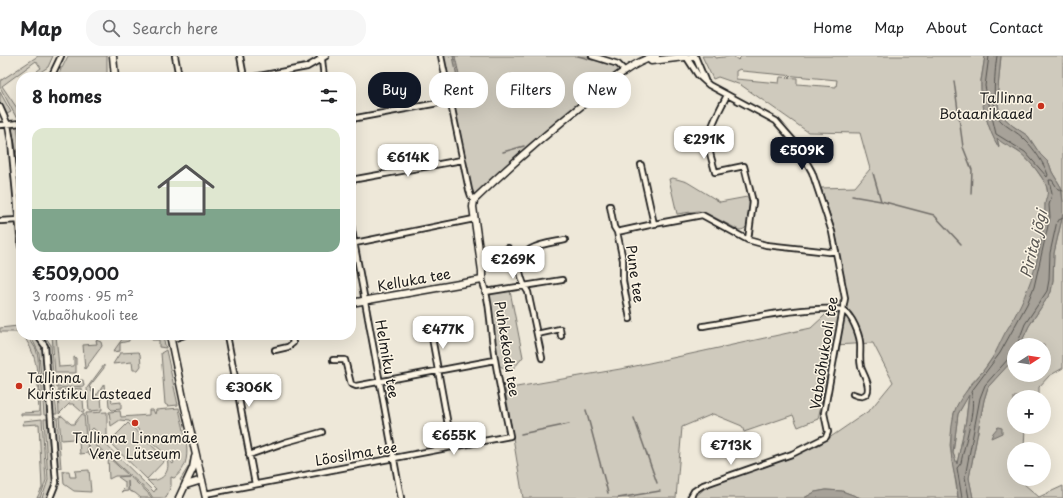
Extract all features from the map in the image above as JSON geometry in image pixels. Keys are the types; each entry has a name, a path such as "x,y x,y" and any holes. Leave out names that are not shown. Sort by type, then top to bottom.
{"street":[{"path":"53,72 61,56"},
{"path":"113,56 115,72"},
{"path":"175,56 178,72"},
{"path":"240,56 243,72"},
{"path":"280,72 307,67 326,56"},
{"name":"Puhkekodu tee","path":"441,56 444,72"},
{"path":"592,56 618,64 625,71"},
{"path":"474,200 519,157 595,94 640,61 656,56"},
{"path":"632,66 653,60 689,57 706,81"},
{"name":"Vabaõhukooli tee","path":"689,57 698,75 728,95 776,121 797,145 805,158 818,188 832,232 845,293 824,413 828,432 826,437 792,454 703,485 694,491 690,498"},
{"path":"321,58 323,72"},
{"path":"728,95 712,128 708,139 709,147 715,172 744,166 753,202 748,240"},
{"path":"356,118 429,105"},
{"path":"0,107 8,125 16,194"},
{"name":"Puhkekodu tee","path":"451,108 469,193 474,200 472,205 482,280 495,360 510,436"},
{"path":"0,126 16,124"},
{"path":"356,179 462,160"},
{"path":"641,165 654,224"},
{"name":"Pune tee","path":"610,206 623,260 623,281 630,319"},
{"name":"Pune tee","path":"617,232 702,215 748,240 766,245 829,252 836,251"},
{"path":"356,243 474,219"},
{"path":"0,222 16,220"},
{"path":"542,358 528,292 523,285 520,268 522,257 526,251 539,245 565,240"},
{"path":"508,248 512,267 520,268"},
{"name":"Helmiku tee","path":"356,253 401,498"},
{"name":"Kelluka tee","path":"356,302 482,280"},
{"path":"485,292 562,280"},
{"path":"703,326 815,309 843,310 852,317 860,340 860,360 868,385 867,392 864,395 860,396 853,394"},
{"path":"537,334 560,329 561,336"},
{"path":"431,332 452,447"},
{"path":"41,340 45,346 56,483 50,498"},
{"path":"169,340 205,496"},
{"path":"229,340 255,484"},
{"path":"275,350 291,346 293,343 292,340"},
{"path":"332,360 345,360 353,386 495,360"},
{"path":"250,455 286,442 322,432"},
{"name":"Lõosilma tee","path":"205,496 255,484 510,436"},
{"path":"179,498 189,478 195,453"},
{"path":"189,478 195,475 201,478"},
{"path":"186,486 201,478"}],"shaded area":[{"path":"38,56 53,56 48,67 40,72 37,71 41,68 36,61 21,72 16,72 16,76 2,86 16,107 16,117 0,87 0,81"},
{"path":"68,56 107,56 107,72 60,72 61,69 58,67 62,68"},
{"path":"442,56 588,56 613,63 617,65 620,71 573,72 573,108 576,108 473,196 454,108 488,108 488,72 446,72"},
{"path":"702,56 715,56 715,58 733,56 738,60 742,56 985,56 981,87 991,132 999,146 997,138 1023,155 1035,168 1046,184 1048,195 1045,204 1046,216 1034,274 1023,302 997,351 983,371 970,385 954,413 950,445 958,498 861,498 842,491 826,490 815,492 804,498 694,498 704,489 730,477 819,445 870,410 893,382 873,343 834,345 818,419 798,427 793,415 744,432 742,426 713,414 682,427 676,498 523,498 505,389 626,368 811,328 847,295 835,230 821,188 855,187 870,169 860,133 808,132 741,85 718,77 713,79","holes":["740,69 742,71 837,80 836,87 797,84 797,78 780,77 779,83 736,79 736,71"]},
{"name":"Tallinna Botaanikaaed","path":"1001,56 1063,56 1063,202 1061,187 1052,172 1049,163 1040,154 1028,136 1013,126 1000,114 997,99"},
{"path":"0,92 11,112 7,114 0,101"},
{"path":"16,127 16,149 12,129"},
{"path":"673,178 687,182 720,202 747,197 750,211 747,226 739,230 706,213 698,211 677,214 669,179"},
{"path":"1063,214 1063,368 1051,375 1051,338 1023,338 1029,326 1051,292 1054,253"},
{"path":"510,291 523,357 515,367 507,369 498,365 488,297 490,294"},
{"path":"16,326 16,332 0,332 0,328"},
{"path":"26,340 30,340 36,349 38,357 41,415 21,415 21,413 39,412 37,372 33,354"},
{"path":"32,340 37,340 43,348 47,415 44,415 39,353"},
{"path":"43,340 48,340 51,345 53,376 50,374 48,348"},
{"path":"52,340 56,340 59,367 74,366 74,357 76,358 76,373 55,373"},
{"path":"96,340 101,342 102,346 85,369 83,345 97,344"},
{"path":"121,340 129,340 120,343 120,351 113,352"},
{"path":"159,340 164,340 166,348 159,347"},
{"path":"166,350 178,405 168,406 165,404 161,353"},
{"path":"138,352 140,354 141,366 138,370 133,370 132,362 113,364 120,353"},
{"path":"104,365 104,368 89,387 92,389 91,391 97,395 104,384 105,395 101,396 102,410 89,411 87,388"},
{"path":"1007,365 1007,382 1044,382 1039,387 1039,390 1007,390 1007,434 1025,434 1024,442 1007,442 1007,486 1026,486 1039,497 1063,486 1063,498 973,498 969,478 984,400 988,387"},
{"path":"83,380 84,386 57,388 56,381"},
{"path":"53,381 57,414 52,414 50,384"},
{"path":"82,388 84,412 73,404 69,404 59,414 58,390"},
{"path":"108,394 111,394 112,403 121,402 121,409 112,410 109,407"},
{"path":"969,394 966,420 957,464 953,453 958,414"},
{"path":"179,408 187,446 187,455 185,464 181,471 174,478 171,477 171,486 166,498 153,498 149,492 88,438 86,413 107,412 107,441 93,428 91,430 154,492 156,489 147,480 157,480 164,476 168,469 167,459 173,464 174,462 129,421 120,420 111,426 109,412 120,411 121,417 149,415 149,410 153,410 155,414 156,410"},
{"path":"82,414 84,414 86,438 61,440 59,417 62,416 71,424 74,424"},
{"path":"53,417 57,417 61,468 56,467"},
{"path":"42,419 46,480 40,498 37,498 42,488 39,424 22,425 24,421"},
{"path":"44,419 47,419 53,482 48,498 42,498 48,480"},
{"path":"128,423 166,459 147,479 109,442"},
{"path":"87,440 88,453 80,454 79,441"},
{"path":"89,440 107,457 95,458 89,454"},
{"path":"108,457 152,498 141,498 135,493 129,491 128,481 128,491 121,492 125,488 125,482 118,477 128,476 115,476 109,479"},
{"path":"191,457 191,466 184,483 180,480 189,466"},
{"path":"89,470 91,492 74,491 64,484 63,471 69,471 70,477 76,477 75,471"}],"water":[{"path":"453,56 455,56 458,72 456,72"},
{"path":"985,56 1001,56 997,99 1000,114 1013,126 1028,136 1040,154 1049,163 1052,172 1061,187 1063,214 1054,253 1051,292 1029,326 1023,338 1007,338 1007,366 988,387 984,400 969,478 973,498 958,498 951,448 951,435 956,407 970,386 993,357 1028,288 1034,272 1042,239 1045,203 1048,192 1043,179 1027,159 997,138 999,148 991,133 983,107 981,81","holes":["969,395 966,420 957,464 953,453 958,414"]},
{"path":"998,427 1002,428 1002,433 991,438 993,433"},
{"path":"826,490 842,491 861,498 804,498 815,492"}],"waterway":[{"path":"578,56 593,60"},
{"path":"954,81 963,147 972,170 971,194"},
{"path":"503,152 524,146"},
{"path":"873,173 881,201"},
{"path":"852,196 881,201 934,215 961,244"},
{"path":"586,410 608,493"},
{"path":"634,418 657,483"},
{"path":"521,434 569,424"},
{"path":"618,498 660,491"}],"place":[{"name":"Tallinna Botaanikaaed","path":"1041,106"},
{"name":"Tallinna Kuristiku Lasteaed","path":"19,386"},
{"name":"Tallinna Linnamäe Vene Lütseum","path":"135,423"}],"water label":[{"name":"Pirita jõgi","path":"1034,244"}]}
